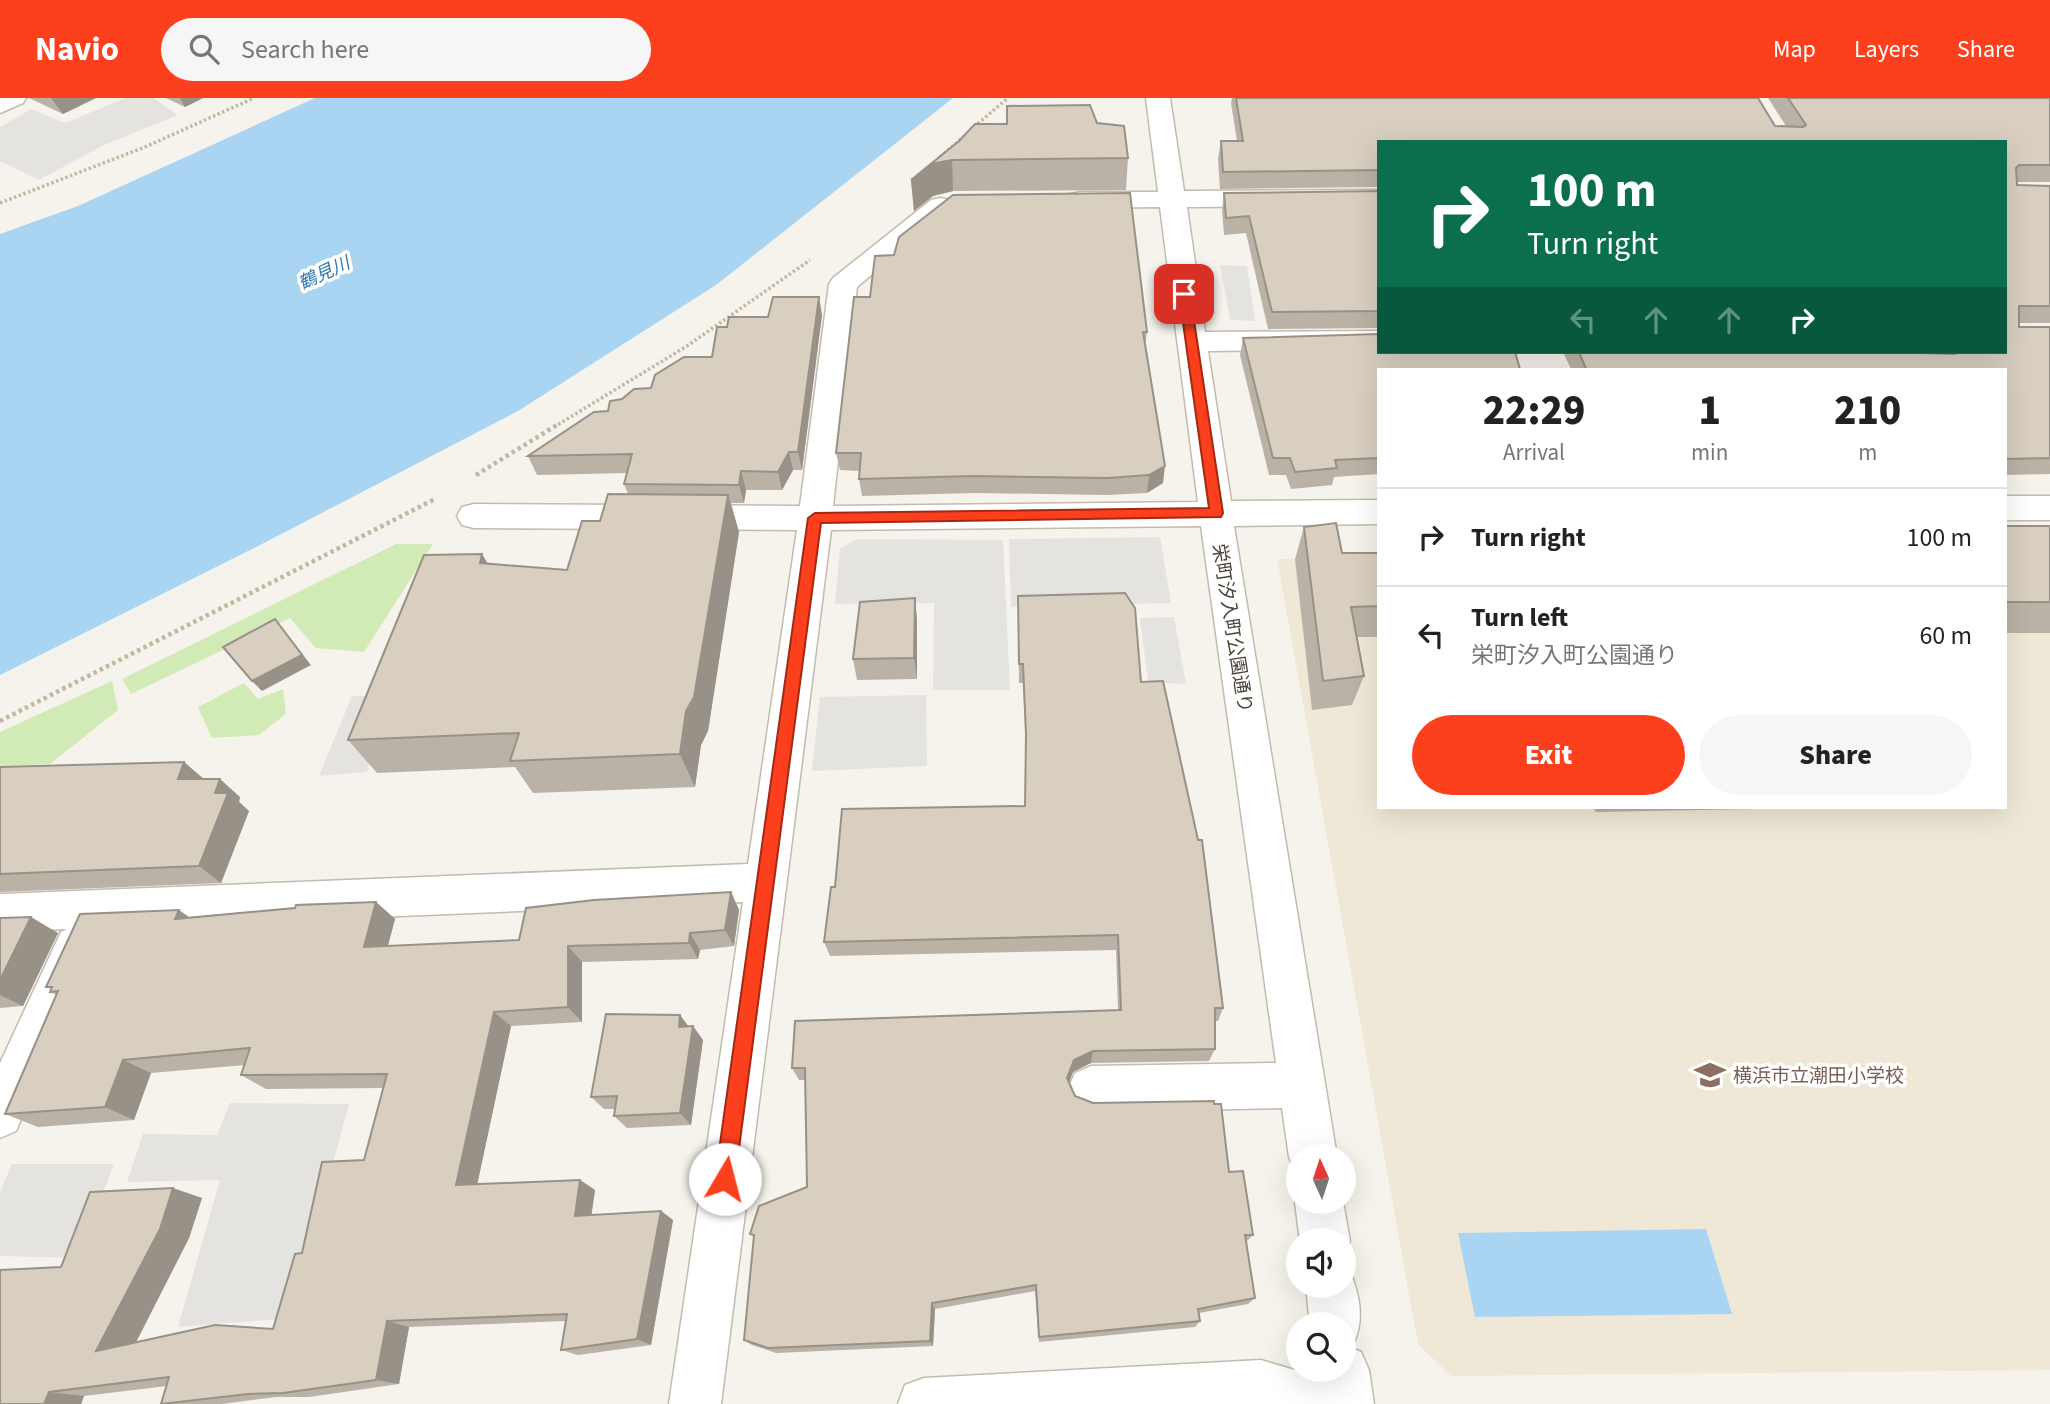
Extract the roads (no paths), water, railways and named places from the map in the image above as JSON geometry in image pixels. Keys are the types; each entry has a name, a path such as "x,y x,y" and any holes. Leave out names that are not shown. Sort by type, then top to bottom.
{"street":[{"path":"0,106 14,98"},
{"name":"栄町汐入町公園通り","path":"1158,98 1216,513 1311,1144"},
{"path":"1048,201 1377,198"},
{"path":"695,1404 815,518 843,284 944,204 967,202"},
{"path":"1191,342 1377,340"},
{"path":"2008,504 2050,508"},
{"path":"474,516 815,518 1377,512"},
{"path":"0,913 766,882"},
{"path":"0,1115 93,909"},
{"path":"1091,1089 1303,1085"},
{"path":"1345,1382 1348,1404"},
{"path":"924,1404 1261,1386 1320,1404"}],"water":[{"name":"鶴見川","path":"315,98 953,98 716,285 518,411 264,543 0,675 0,234 78,206"},
{"path":"1706,1229 1732,1314 1475,1317 1458,1233"}],"place":[{"name":"横浜市立潮田小学校","path":"1710,1075"}]}
